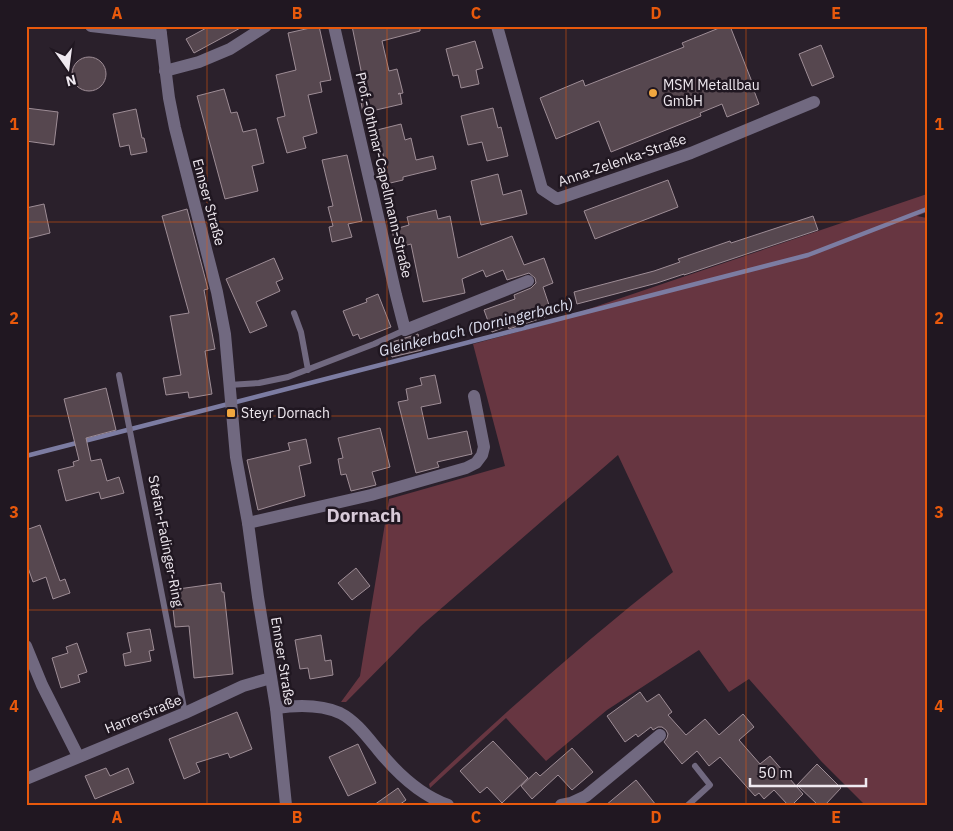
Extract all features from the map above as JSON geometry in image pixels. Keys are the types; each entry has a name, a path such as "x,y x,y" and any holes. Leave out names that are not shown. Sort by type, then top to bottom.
{"street":[{"path":"91,26 161,30"},
{"path":"165,71 199,62 230,49 266,26"},
{"name":"Prof.-Othmar-Capellmann-Straße","path":"334,26 396,295 406,330"},
{"name":"Anna-Zelenka-Straße","path":"497,26 542,189 557,199 691,152 814,102"},
{"name":"Ennser Straße","path":"161,30 165,71 180,151 217,292 224,334 237,465 248,523 276,708 286,805"},
{"path":"406,330 528,281"},
{"path":"248,523 379,493 476,463 482,455 484,448 474,396"},
{"path":"26,646 42,685 78,756"},
{"name":"Harrerstraße","path":"26,779 185,713 243,686 271,678"},
{"path":"276,708 320,707 342,714 352,721 388,763 402,776 430,796 448,805"},
{"path":"561,805 571,803 586,796 660,734"}],"lane":[{"path":"294,313 301,332 308,370"},
{"path":"229,390 275,380 308,370 406,330"},
{"name":"Stefan-Fadinger-Ring","path":"118,375 185,713"},
{"path":"688,805 710,785 695,766"}],"shaded area":[{"path":"927,194 927,212 917,216 927,218 927,805 865,805 821,761 749,679 729,692 699,650 607,710 546,761 506,718 430,788 429,784 518,702 673,572 618,455 421,626 346,702 341,702 360,676 389,499 505,466 473,344 572,317 574,314"}],"building":[{"path":"210,26 244,26 194,53 186,39"},
{"path":"319,26 331,80 320,82 322,92 308,95 317,133 303,137 306,148 287,153 277,118 285,116 276,75 296,70 288,33"},
{"path":"352,26 420,26 420,31 382,41 389,71 397,69 403,93 400,94 402,104 363,113 361,102 367,100"},
{"name":"MSM Metallbau GmbH","path":"724,26 730,26 759,104 727,117 722,104 700,113 701,116 611,152 599,121 556,139 540,98 583,80 585,86 684,47 682,43"},
{"path":"475,41 483,68 476,70 479,84 461,88 458,75 453,76 446,49"},
{"path":"821,45 834,77 812,86 799,54"},
{"path":"89,57 96,58 101,62 105,67 105,81 101,86 96,90 89,91 82,90 77,86 73,81 72,74 73,67 77,62 82,58"},
{"path":"224,89 231,113 237,112 243,132 256,129 264,163 252,166 258,191 225,199 197,96"},
{"path":"26,108 58,112 54,145 26,141"},
{"path":"493,108 498,128 501,127 508,156 487,161 482,142 468,145 461,116"},
{"path":"136,109 147,152 131,155 129,145 120,147 113,114"},
{"path":"401,124 405,140 411,138 416,160 433,156 436,169 403,177 403,180 386,184 382,167 386,166 377,130"},
{"path":"347,155 362,221 348,224 352,237 332,242 329,227 333,226 328,207 333,206 322,160"},
{"path":"498,174 503,195 521,190 527,214 481,225 471,181"},
{"path":"668,180 678,207 595,239 584,211"},
{"path":"44,204 50,233 26,239 26,208"},
{"path":"187,209 208,289 204,290 215,349 205,351 212,394 189,398 188,392 166,395 163,378 181,375 170,316 189,313 162,216"},
{"path":"436,210 438,219 450,216 458,258 512,236 524,265 544,258 553,283 543,287 551,311 544,313 545,317 509,329 508,326 492,332 484,310 515,299 514,295 531,288 536,283 535,278 529,273 507,280 503,270 486,277 483,270 462,279 465,293 423,302 411,244 396,248 392,230 409,225 407,217"},
{"path":"813,216 818,230 684,275 577,304 574,292 654,271 680,262 678,259 730,241 731,243"},
{"path":"274,258 283,279 276,282 280,291 256,302 267,326 250,333 226,279"},
{"path":"378,294 391,327 360,339 358,334 353,336 343,311 367,302 366,299"},
{"path":"418,334 422,350 392,357 389,343"},
{"path":"435,375 441,403 421,407 428,439 467,431 472,454 437,462 439,467 416,473 398,402 408,400 406,389 422,385 420,378"},
{"path":"106,388 116,430 86,438 91,461 101,459 107,481 119,477 124,493 101,499 99,492 66,501 58,470 74,466 73,462 79,460 64,399"},
{"path":"380,428 390,467 372,472 376,485 351,491 346,474 341,475 338,459 343,458 338,438"},
{"path":"306,439 311,463 299,466 305,496 258,510 247,460 290,450 288,443"},
{"path":"40,525 60,581 65,579 70,593 53,599 46,577 33,582 26,562 26,530"},
{"path":"356,568 370,586 352,600 338,583"},
{"path":"221,583 222,592 224,592 233,674 194,678 189,626 175,627 171,590"},
{"path":"150,629 154,650 149,651 151,661 125,666 123,654 131,652 127,633"},
{"path":"321,635 325,661 331,660 333,675 310,679 308,668 300,669 295,640"},
{"path":"77,643 87,672 78,675 80,682 61,688 52,658 68,653 66,647"},
{"path":"640,692 647,702 659,694 672,712 668,715 686,735 705,719 719,735 743,714 754,727 739,740 760,764 770,756 803,794 792,805 788,805 774,790 764,799 759,793 755,796 720,757 709,766 697,751 682,764 664,742 668,734 662,727 653,730 651,727 638,737 636,734 625,742 607,716"},
{"path":"237,712 252,749 230,758 228,753 196,763 200,772 184,779 169,739"},
{"path":"493,741 528,778 502,803 487,787 480,793 460,771"},
{"path":"358,744 376,783 348,796 329,757"},
{"path":"572,748 593,772 572,790 558,775 532,799 521,786 536,772 540,776"},
{"path":"817,764 841,788 825,805 818,805 797,785"},
{"path":"106,768 110,776 128,768 134,783 95,799 85,776"},
{"path":"636,780 656,805 606,805"},
{"path":"398,788 406,800 399,805 374,805"}],"waterway":[{"name":"Gleinkerbach (Dorningerbach)","path":"26,456 808,255 927,209"}],"place":[{"name":"MSM Metallbau GmbH","path":"653,93"},
{"name":"Steyr Dornach","path":"231,413"}],"district":[{"name":"Dornach","path":"364,515"}]}
